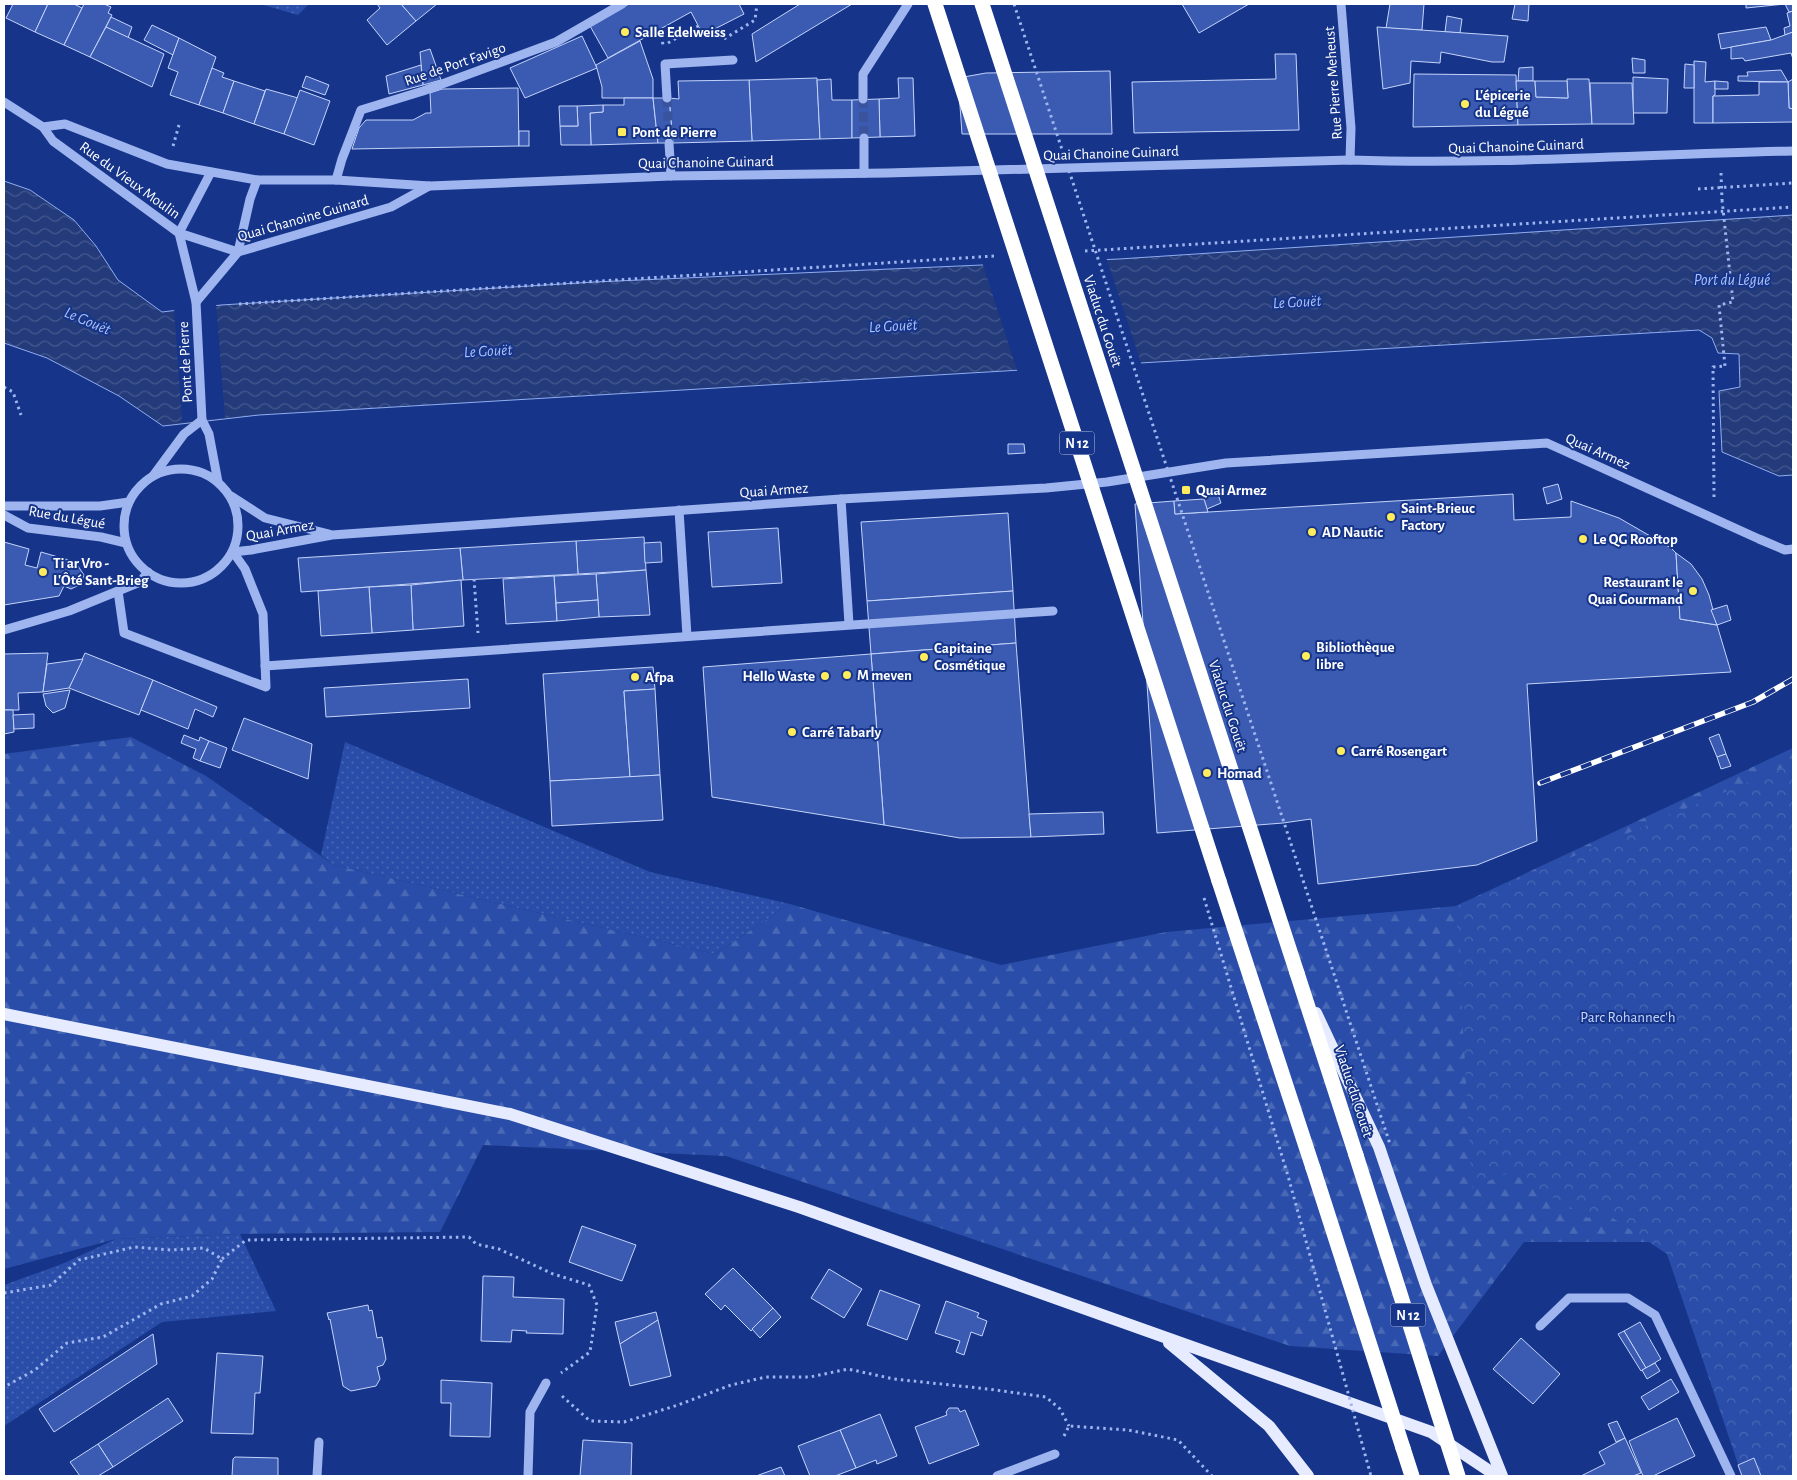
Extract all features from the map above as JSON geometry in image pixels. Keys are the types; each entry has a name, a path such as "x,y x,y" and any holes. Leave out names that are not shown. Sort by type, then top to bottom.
{"highway":[{"name":"N 12","path":"935,4 1412,1476"},
{"name":"Viaduc du Gouët","path":"982,4 1458,1476"}],"main road":[{"path":"1297,974 1379,1147 1426,1284 1502,1476"},
{"path":"4,1014 510,1114 799,1207 1431,1432 1497,1476"},
{"path":"1161,1336 1269,1426 1308,1476"},
{"path":"1403,1448 1407,1476"}],"street":[{"name":"Rue de Port Favigo","path":"336,180 361,110 423,91 556,42 622,4"},
{"path":"863,100 863,74 908,4"},
{"name":"Rue Pierre Meheust","path":"1342,4 1351,128 1350,160"},
{"path":"667,98 665,64 733,60"},
{"name":"Rue du Vieux Moulin","path":"4,102 43,126 53,141 179,233 209,244"},
{"name":"Rue du Vieux Moulin","path":"43,126 65,124 167,164 257,180"},
{"path":"864,138 864,173"},
{"path":"669,143 671,176"},
{"name":"Quai Chanoine Guinard","path":"257,180 336,180 430,186 671,176 864,173 1350,160 1432,162 1793,151"},
{"path":"179,233 211,172"},
{"path":"196,302 238,252 250,199 257,180"},
{"name":"Quai Chanoine Guinard","path":"209,244 238,252 391,207 430,186"},
{"name":"Pont de Pierre","path":"179,233 196,302 202,420 209,434 218,482"},
{"path":"153,476 169,470 186,469 203,473 218,482 230,496 236,509 239,523 238,538 233,552 223,565 210,576 195,582 178,583 162,580 148,572 138,564 126,542 124,522 129,502 139,488 153,476 184,434 202,420"},
{"name":"Quai Armez","path":"233,552 332,535 842,499 1046,488 1099,483 1226,463 1547,444 1785,550 1793,549"},
{"name":"Quai Armez","path":"230,496 265,518 332,535"},
{"path":"842,499 849,624"},
{"name":"Rue du Légué","path":"4,506 100,506 129,502"},
{"path":"679,510 686,636"},
{"name":"Rue du Légué","path":"4,515 28,528 102,537 126,542"},
{"path":"118,591 124,634 266,687 263,614 248,578 233,552"},
{"path":"4,630 69,611 140,582 148,572"},
{"path":"265,666 1053,611"},
{"path":"1540,1326 1569,1298 1628,1298 1655,1315 1731,1476"},
{"path":"528,1476 530,1412 546,1383"},
{"path":"318,1476 319,1442"},
{"path":"998,1476 1054,1454"}],"path":[{"path":"718,43 756,20 757,4"},
{"path":"1014,4 1390,1144"},
{"path":"663,46 698,26"},
{"path":"171,154 179,125"},
{"path":"1715,519 1712,367 1725,366 1719,305 1733,302 1719,152"},
{"path":"1698,189 1793,183"},
{"path":"4,387 13,392 20,415"},
{"path":"474,579 480,651"},
{"path":"1288,1176 1370,1476"},
{"path":"4,1387 35,1370 67,1343 103,1338 161,1304 192,1296 212,1279 222,1259 246,1240 469,1237 476,1244 499,1249 553,1274 590,1285 597,1305 590,1352 546,1383 590,1422 624,1422 766,1376 810,1377 848,1369 894,1379 1046,1397 1060,1409 1069,1426"},
{"path":"4,1293 51,1285 79,1260 134,1247 171,1250 204,1248 222,1259"},
{"path":"1054,1454 1069,1426"},
{"path":"1069,1426 1128,1430 1178,1440 1212,1476"}],"green space":[{"path":"260,4 309,4 298,15"},
{"path":"131,737 206,776 334,865 715,954 790,904 1001,965 1166,932 1456,906 1793,748 1793,1205 1667,1254 1650,1242 1524,1242 1438,1356 1290,1346 726,1156 483,1145 440,1232 240,1234 116,1239 4,1269 4,754"},
{"path":"345,742 650,872 790,904 715,954 334,865 321,855"},
{"name":"Parc Rohannec'h","path":"1793,763 1793,1476 1742,1476 1667,1254 1602,1211 1588,1218 1510,1172 1472,1188 1456,906"},
{"path":"240,1234 276,1311 162,1322 4,1426 4,1285 62,1264 116,1239"}],"water":[{"name":"Port du Légué","path":"4,181 30,190 74,220 96,246 118,280 162,312 221,305 594,282 1119,259 1793,215 1793,475 1779,476 1722,452 1719,391 1740,387 1739,354 1718,353 1712,338 1699,330 259,415 163,426 119,396 47,358 4,343"}],"pier":[{"path":"1106,257 1142,366 1018,373 982,262"},
{"path":"216,303 225,418 182,422 174,308"}],"building":[{"path":"13,4 48,4 35,32 6,18"},
{"path":"48,4 74,4 82,8 64,45 35,32"},
{"path":"84,4 104,4 111,7 108,13 112,15 90,57 64,45"},
{"path":"377,4 401,4 416,21 387,45 367,20 380,8"},
{"path":"401,4 437,4 416,21"},
{"name":"Salle Edelweiss","path":"629,4 739,4 744,14 703,35 691,12 608,58 590,26"},
{"path":"800,4 852,4 756,62 752,34"},
{"path":"1182,4 1249,4 1199,33"},
{"path":"1390,4 1424,4 1422,30 1386,28"},
{"path":"1515,4 1529,4 1528,21 1512,19"},
{"path":"1746,4 1785,4 1746,8"},
{"path":"1785,4 1793,4 1793,11 1789,12"},
{"path":"1793,11 1793,32 1785,35 1784,28 1790,26 1787,13"},
{"path":"1447,16 1462,19 1460,33 1445,32"},
{"path":"111,17 132,27 128,38 106,27"},
{"path":"152,25 179,38 173,55 144,40"},
{"path":"106,27 164,54 152,87 90,57"},
{"path":"1377,27 1508,36 1504,62 1492,62 1441,52 1440,63 1411,61 1410,83 1383,89"},
{"path":"1766,27 1771,40 1721,49 1718,34"},
{"path":"1793,32 1793,59 1791,53 1745,61 1743,58 1731,59 1731,47 1771,40"},
{"path":"582,36 597,68 525,98 510,68"},
{"path":"179,38 216,57 199,105 170,95 178,72 168,68"},
{"path":"640,41 653,79 653,98 602,98 602,87 596,65"},
{"path":"430,49 441,80 423,85 420,52"},
{"path":"1275,54 1296,54 1299,130 1134,133 1132,82 1276,79"},
{"path":"1632,58 1645,60 1645,73 1633,73"},
{"path":"1694,61 1706,62 1705,82 1715,81 1713,123 1694,123"},
{"path":"1685,64 1694,65 1694,88 1684,88"},
{"path":"421,65 423,85 389,94 386,76"},
{"path":"1533,67 1533,81 1518,81 1519,68"},
{"path":"212,68 224,73 222,77 234,81 223,113 199,105"},
{"path":"1781,70 1788,82 1738,81 1738,76 1748,76 1747,72"},
{"path":"1110,71 1112,134 962,134 958,78 986,73"},
{"name":"L'épicerie du Légué","path":"1414,74 1516,75 1518,125 1413,127"},
{"path":"306,76 329,85 325,95 302,87"},
{"path":"1633,77 1668,79 1667,113 1633,113"},
{"path":"817,78 820,139 752,141 749,80"},
{"path":"898,78 913,78 915,136 880,137 879,99 899,98"},
{"path":"831,79 832,100 852,100 852,138 820,139 817,80"},
{"path":"1567,79 1589,79 1592,124 1518,125 1516,81 1535,81 1536,97 1568,98"},
{"path":"1793,79 1793,109 1789,108 1788,82"},
{"path":"749,80 752,141 673,143 669,98 679,99 678,81"},
{"path":"234,81 265,91 254,124 223,113"},
{"path":"1535,81 1567,81 1568,98 1536,97"},
{"path":"1715,81 1728,82 1728,89 1715,89"},
{"path":"1759,82 1788,82 1789,108 1793,109 1793,122 1713,123 1713,96 1759,95"},
{"path":"1590,83 1632,83 1634,124 1592,124"},
{"path":"518,88 519,146 352,149 359,128 366,120 413,120 426,113 431,113 430,93 442,89"},
{"path":"266,89 298,98 284,134 254,124"},
{"path":"300,90 330,101 314,145 284,134"},
{"path":"624,98 653,98 658,143 591,145 590,113 603,112 603,105 624,105"},
{"path":"653,98 669,98 673,143 658,143"},
{"path":"879,99 880,137 852,138 852,100"},
{"path":"603,105 603,112 590,113 591,145 561,145 560,126 578,126 577,106"},
{"path":"559,106 577,106 578,126 560,126"},
{"path":"519,131 529,131 529,146 519,146"},
{"path":"1008,444 1024,444 1025,453 1008,454"},
{"path":"1558,484 1562,499 1547,504 1543,488"},
{"path":"1216,489 1221,503 1207,509 1202,494"},
{"name":"Carré Rosengart","path":"1513,494 1514,520 1571,517 1571,501 1619,518 1671,548 1676,553 1680,619 1717,625 1731,672 1527,684 1537,841 1477,865 1318,884 1311,819 1157,833 1135,504 1174,501 1175,514"},
{"path":"1204,499 1208,512 1175,514 1174,501"},
{"path":"1008,513 1013,591 867,601 861,522"},
{"path":"778,528 782,583 712,587 708,532"},
{"path":"644,537 646,570 578,574 576,541"},
{"path":"576,541 578,574 463,580 460,548"},
{"name":"Ti ar Vro - L'Ôté Sant-Brieg","path":"4,542 29,549 25,565 37,568 41,552 72,561 71,564 78,566 84,575 81,584 71,589 64,586 59,596 4,605"},
{"path":"661,542 662,562 645,563 644,543"},
{"path":"460,548 463,580 301,592 298,558"},
{"name":"Restaurant le Quai Gourmand","path":"1676,553 1691,564 1702,579 1709,595 1717,625 1680,619"},
{"path":"646,570 650,615 599,617 596,574"},
{"path":"596,574 598,600 556,603 554,576"},
{"path":"554,576 557,621 506,624 503,579"},
{"path":"461,580 464,626 413,630 411,585"},
{"path":"411,585 413,630 372,633 369,587"},
{"path":"369,587 372,633 321,636 318,591"},
{"path":"1013,591 1016,643 871,654 867,601"},
{"path":"598,600 599,617 557,621 556,603"},
{"path":"1727,605 1731,620 1717,625 1711,610"},
{"path":"1016,643 1031,837 960,838 884,825 871,654"},
{"path":"48,653 43,692 18,693 19,710 4,710 4,654"},
{"path":"85,653 153,680 139,715 69,688"},
{"name":"Carré Tabarly","path":"871,654 884,825 712,797 703,667"},
{"path":"83,659 69,688 43,692 47,664"},
{"path":"653,667 655,689 624,691 630,777 550,781 543,674"},
{"path":"468,679 470,708 326,717 324,688"},
{"path":"153,680 217,707 213,717 195,709 188,729 141,710"},
{"path":"655,689 660,775 630,777 624,691"},
{"path":"70,690 65,708 53,713 46,706 43,694"},
{"path":"4,710 13,710 14,732 4,734"},
{"path":"34,714 34,728 14,729 13,715"},
{"path":"244,718 312,744 308,779 232,750"},
{"path":"1719,734 1726,754 1717,757 1709,738"},
{"path":"184,735 199,741 200,737 209,741 200,761 193,758 196,749 181,743"},
{"path":"209,741 227,748 220,768 200,761"},
{"path":"1726,754 1731,766 1721,769 1717,757"},
{"path":"660,775 663,820 552,826 550,781"},
{"path":"1103,812 1104,834 1031,837 1029,814"},
{"path":"582,1226 636,1245 622,1281 569,1262"},
{"path":"733,1268 773,1308 751,1331 725,1305 721,1310 705,1294"},
{"path":"829,1269 862,1289 844,1318 811,1298"},
{"path":"483,1276 514,1277 513,1297 564,1299 563,1334 526,1333 527,1331 512,1330 511,1342 481,1341"},
{"path":"880,1290 920,1305 907,1340 867,1325"},
{"path":"946,1301 979,1313 977,1317 987,1321 982,1336 971,1332 964,1355 956,1352 960,1341 935,1333"},
{"path":"368,1305 369,1311 372,1310 377,1338 382,1337 386,1359 383,1365 377,1367 380,1379 376,1386 351,1391 343,1386 330,1319 327,1313"},
{"path":"773,1308 781,1317 760,1338 752,1329"},
{"path":"656,1312 658,1320 620,1344 615,1322"},
{"path":"658,1320 671,1376 630,1386 620,1344"},
{"path":"1640,1322 1661,1359 1646,1368 1624,1331"},
{"path":"1624,1331 1646,1368 1641,1371 1618,1334"},
{"path":"153,1334 157,1364 54,1432 39,1409"},
{"path":"1521,1338 1560,1374 1533,1404 1493,1369"},
{"path":"217,1353 263,1356 260,1393 255,1393 253,1434 211,1433"},
{"path":"1655,1363 1660,1371 1647,1379 1642,1370"},
{"path":"1671,1379 1679,1392 1649,1410 1641,1397"},
{"path":"441,1380 492,1383 490,1437 450,1436 451,1403 441,1403"},
{"path":"168,1398 183,1421 113,1467 98,1444"},
{"path":"949,1408 958,1408 960,1412 965,1410 979,1445 929,1464 915,1427 947,1415 946,1412"},
{"path":"880,1414 897,1456 877,1464 876,1460 856,1468 840,1430"},
{"path":"1677,1418 1695,1456 1653,1476 1643,1476 1629,1441"},
{"path":"1617,1421 1625,1438 1616,1442 1608,1424"},
{"path":"840,1430 856,1468 835,1476 810,1476 798,1446"},
{"path":"1625,1438 1641,1473 1633,1476 1581,1476 1605,1464 1599,1452"},
{"path":"583,1440 632,1443 631,1476 580,1476"},
{"path":"98,1444 113,1467 98,1476 80,1476 70,1462"},
{"path":"235,1457 278,1458 278,1476 232,1476 233,1459"},
{"path":"1754,1458 1761,1476 1742,1476 1738,1465"},
{"path":"781,1467 785,1476 756,1476"}],"tunnel":[{"path":"667,98 669,143"},
{"path":"863,99 864,138"}],"railway":[{"path":"1540,783 1753,702 1793,679"}],"place":[{"name":"Salle Edelweiss","path":"625,32"},
{"name":"L'épicerie du Légué","path":"1465,104"},
{"name":"Pont de Pierre","path":"622,132"},
{"name":"Quai Armez","path":"1186,490"},
{"name":"Saint-Brieuc Factory","path":"1391,517"},
{"name":"AD Nautic","path":"1312,532"},
{"name":"Le QG Rooftop","path":"1583,539"},
{"name":"Ti ar Vro - L'Ôté Sant-Brieg","path":"43,572"},
{"name":"Restaurant le Quai Gourmand","path":"1693,591"},
{"name":"Bibliothèque libre","path":"1306,656"},
{"name":"Capitaine Cosmétique","path":"924,657"},
{"name":"M meven","path":"847,675"},
{"name":"Hello Waste","path":"825,676"},
{"name":"Afpa","path":"635,677"},
{"name":"Carré Tabarly","path":"792,732"},
{"name":"Carré Rosengart","path":"1341,751"},
{"name":"Homad","path":"1207,773"}],"water label":[{"name":"Le Gouët","path":"1297,301"},
{"name":"Le Gouët","path":"88,320"},
{"name":"Le Gouët","path":"893,325"},
{"name":"Le Gouët","path":"488,350"}]}
